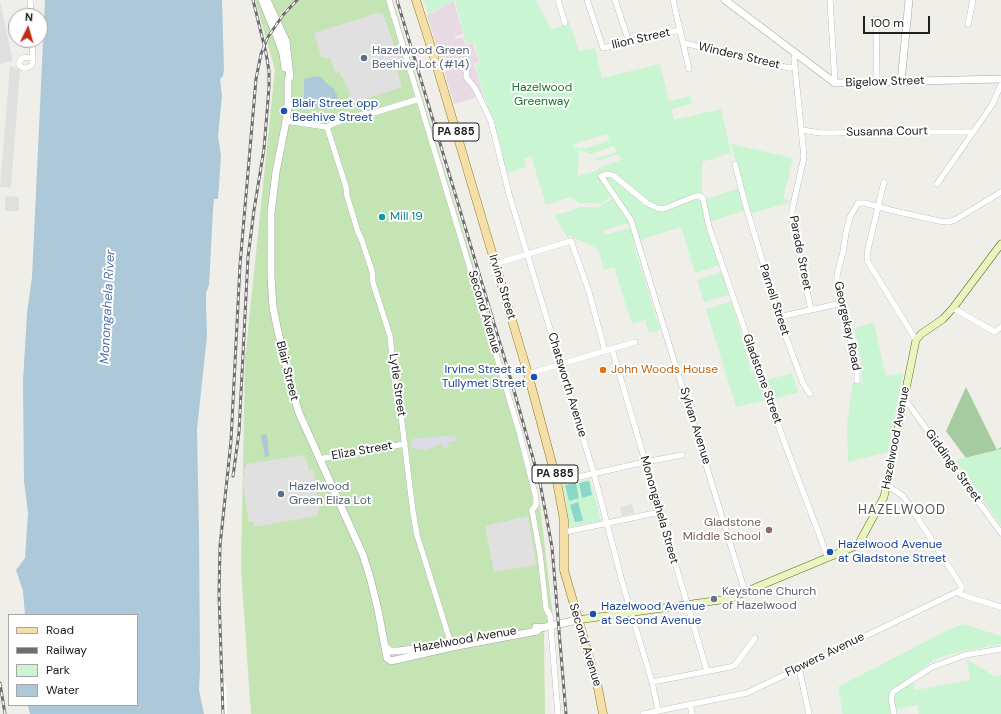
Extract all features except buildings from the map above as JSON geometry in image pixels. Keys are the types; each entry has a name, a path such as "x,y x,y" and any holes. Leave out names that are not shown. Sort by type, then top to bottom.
{"main road":[{"name":"Irvine Street","path":"416,0 528,374 557,482 563,507 565,532 563,562 565,577"},
{"path":"916,340 921,334 943,319 953,308 1001,244"},
{"name":"Hazelwood Avenue","path":"578,620 728,599 858,545 884,497 887,487 903,399 916,340"},
{"name":"Second Avenue","path":"565,577 598,688 603,714"}],"street":[{"name":"Blair Street","path":"262,0 283,54 286,77 288,79"},
{"name":"Blair Street","path":"267,0 286,41 290,77 288,79 288,107 276,172 271,213 270,247 273,307 294,400 363,556 371,581 388,649 385,650 387,658 389,661 392,660"},
{"name":"Second Avenue","path":"389,0 519,431 532,483 536,502 536,506 532,510 540,554 546,608 550,616 558,714"},
{"path":"558,0 565,23"},
{"name":"Ilion Street","path":"587,0 603,48 680,30"},
{"path":"615,0 629,42"},
{"path":"674,0 684,43 688,69"},
{"name":"Bigelow Street","path":"725,0 835,83 1001,79"},
{"path":"830,0 835,83"},
{"path":"901,82 909,0"},
{"path":"968,24 973,0"},
{"path":"876,19 877,82"},
{"name":"Winders Street","path":"684,43 789,68 795,67"},
{"path":"32,48 32,57"},
{"name":"Parade Street","path":"796,55 794,58 804,158 792,210 792,220 811,310"},
{"name":"Chatsworth Avenue","path":"467,65 466,78 475,88 491,121 527,254 594,474 623,585 652,682 658,710"},
{"path":"937,184 992,105 1001,85"},
{"path":"286,121 327,126 360,115 367,115 419,99"},
{"name":"Lytle Street","path":"327,126 358,232 372,271 373,283 390,336 398,407 401,414 417,535 451,645"},
{"name":"Susanna Court","path":"802,130 834,133 973,132"},
{"name":"Parnell Street","path":"735,164 779,317 803,383 810,394"},
{"name":"Sylvan Avenue","path":"703,199 700,196 696,196 663,208 657,208 647,203 614,176 608,174 601,176 631,220 745,592"},
{"path":"884,182 868,249 868,262 916,340"},
{"path":"878,206 904,214 948,222 964,215 1001,192"},
{"name":"Gladstone Street","path":"703,199 709,227 736,305 785,444 828,558"},
{"name":"Georgekay Road","path":"858,380 857,367 837,282 837,275 850,216 858,203 878,206"},
{"path":"495,264 571,241 589,292 605,351"},
{"path":"779,317 842,303"},
{"path":"953,308 995,332 1001,327"},
{"path":"528,374 635,342"},
{"name":"Monongahela Street","path":"612,349 646,462 686,605 707,671"},
{"name":"Giddings Street","path":"903,399 907,402 1001,533"},
{"name":"Eliza Street","path":"320,459 405,444"},
{"path":"557,482 682,455"},
{"path":"887,487 890,487 903,496 910,506 962,587 962,589 958,592 962,595 1001,607"},
{"path":"565,532 660,512"},
{"name":"Flowers Avenue","path":"643,714 747,693 958,592"},
{"name":"Hazelwood Avenue","path":"388,649 398,652 451,645 537,631 540,628 578,620"},
{"path":"652,682 735,665 755,638"},
{"name":"Hazelwood Avenue","path":"392,660 451,645"},
{"path":"894,714 891,698 893,692 932,667 965,655 1001,649"},
{"path":"799,668 809,714"},
{"path":"690,704 692,714"}],"shaded area":[{"path":"454,1 463,34 455,37 455,39 463,37 465,45 473,43 479,62 474,64 485,102 479,103 477,97 454,104 427,15"},
{"path":"0,2 8,38 8,48 10,48 13,61 0,64"},
{"name":"Hazelwood Green Beehive Lot (#14)","path":"378,13 383,14 400,61 395,63 402,87 352,103 348,88 339,72 335,73 330,57 322,57 314,33"},
{"path":"10,66 20,70 11,188 0,187"},
{"path":"5,196 19,197 19,211 5,211"},
{"path":"455,435 456,441 448,442 449,447 443,448 443,444 428,450 412,448 412,439"},
{"name":"Hazelwood Green Eliza Lot","path":"304,455 309,470 313,469 320,510 317,511 317,516 254,527 253,522 249,522 242,478 245,476 244,469 246,468 246,464"},
{"path":"632,504 634,513 622,516 620,507"},
{"path":"528,516 536,565 494,572 485,526"}],"green space":[{"path":"255,0 393,0 492,326 539,497 553,617 544,633 545,714 251,714 241,570 245,359 275,70"},
{"path":"423,0 455,0 428,14"},
{"name":"Hazelwood Greenway","path":"455,0 536,0 551,29 562,26 569,21 579,51 595,48 602,78 660,64 669,101 690,96 692,104 671,109 674,120 721,109 731,153 702,162 702,200 743,187 731,144 793,158 783,199 789,200 788,203 751,213 742,211 706,223 720,265 695,273 681,227 633,242 660,330 649,333 645,320 632,324 614,267 604,270 598,249 570,236 567,237 554,215 571,211 579,207 598,207 612,199 611,196 602,203 579,203 571,197 546,205 531,156 524,159 526,167 507,173 475,65 480,63 474,42 466,44","holes":["607,134 610,140 587,148 573,148 573,144","614,146 617,152 595,159 597,161 618,154 621,160 601,167 595,171 578,176 579,150 591,154","628,223 630,228 604,235 603,231"]},
{"path":"722,272 729,295 704,302 697,280"},
{"path":"732,301 751,371 755,370 759,382 792,373 798,393 736,407 706,309"},
{"path":"874,323 886,376 903,373 888,452 848,462 847,424 853,383 861,382 861,360 854,328"},
{"path":"966,387 997,450 1001,447 1001,506 946,431"},
{"path":"1001,449 1001,526 956,460"},
{"path":"590,479 601,521 569,527 563,485"},
{"path":"589,481 592,495 582,498 579,483"},
{"path":"576,483 579,498 569,501 565,485"},
{"path":"578,502 583,520 575,522 570,505"},
{"path":"963,624 1001,636 1001,644 950,654 934,660 912,676 915,690 970,680 967,659 994,676 1001,675 1001,714 919,714 917,705 890,711 891,714 843,714 838,687 944,632"}],"water":[{"name":"Monongahela River","path":"45,0 222,0 224,70 223,76 220,79 222,96 218,136 221,156 218,199 214,199 213,210 209,285 206,293 207,336 197,429 199,532 199,690 204,714 30,714 28,706 138,706 138,614 25,614 23,591 16,570 25,558 28,513 24,481 23,381 27,313 32,277 43,48 48,48 48,8 45,8"},
{"path":"318,76 334,89 337,95 338,99 331,109 320,109 314,105 307,105 304,102 304,79"},
{"path":"265,434 267,435 268,457 265,457 261,436"}],"pier":[{"path":"285,9 287,11 269,39 261,61 258,60 267,36"},
{"path":"226,683 227,714 221,714 220,684"}],"railway":[{"path":"233,476 239,432 248,257 264,149 269,87 269,71 266,53 253,0"},
{"path":"223,714 219,595 220,546 231,441 240,265 256,79 261,54 268,37 283,15 297,0"},
{"path":"397,0 511,380 540,483 552,547 566,714"},
{"path":"0,683 5,714"}],"place":[{"name":"Hazelwood Green Beehive Lot (#14)","path":"364,58"},
{"name":"Blair Street opp Beehive Street","path":"284,111"},
{"name":"Mill 19","path":"382,217"},
{"name":"John Woods House","path":"603,370"},
{"name":"Irvine Street at Tullymet Street","path":"534,377"},
{"name":"Hazelwood Green Eliza Lot","path":"281,494"},
{"name":"Gladstone Middle School","path":"769,530"},
{"name":"Hazelwood Avenue at Gladstone Street","path":"830,552"},
{"name":"Keystone Church of Hazelwood","path":"714,599"},
{"name":"Hazelwood Avenue at Second Avenue","path":"593,614"}],"district":[{"name":"HAZELWOOD","path":"902,511"}]}
